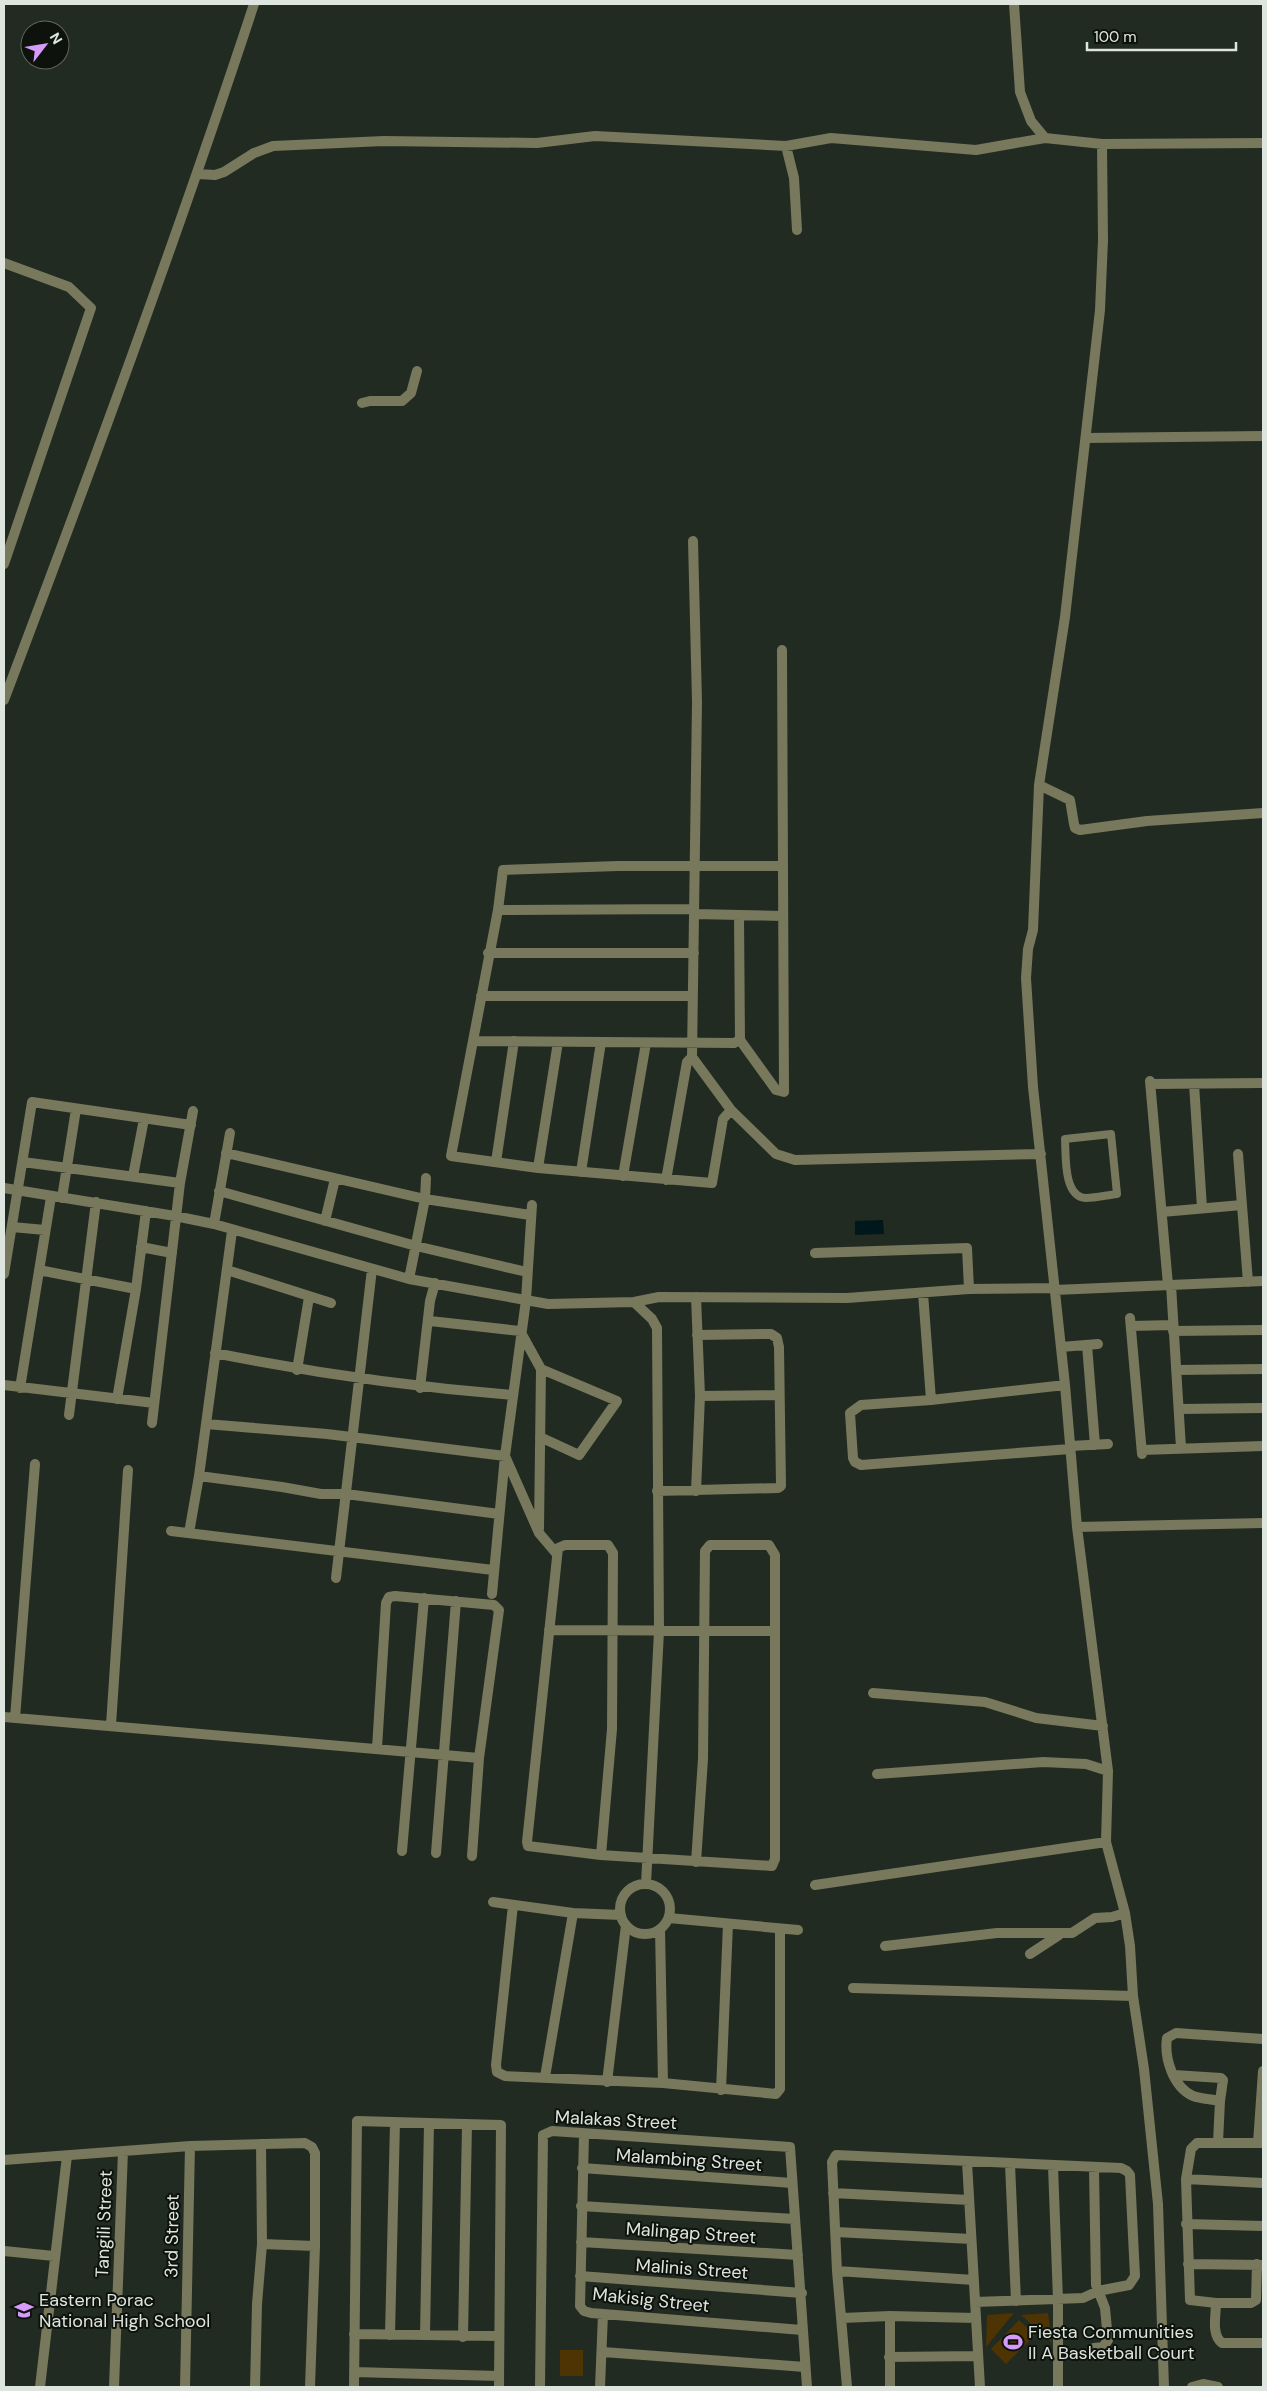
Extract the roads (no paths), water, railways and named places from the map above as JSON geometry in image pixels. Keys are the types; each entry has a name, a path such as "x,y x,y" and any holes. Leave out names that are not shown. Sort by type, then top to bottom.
{"street":[{"path":"4,700 122,386 198,174 254,4"},
{"path":"1014,4 1020,92 1030,122 1045,138"},
{"path":"198,174 215,175 224,172 254,153 273,146 384,141 537,143 595,136 786,146 831,138 976,150 1045,138 1102,144 1263,143"},
{"path":"1102,144 1103,240 1100,301 1065,617 1039,785 1033,930 1028,949 1026,978 1033,1087 1066,1385 1077,1527 1108,1771 1106,1842 1125,1913 1158,2204 1164,2387"},
{"path":"786,146 794,178 797,230"},
{"path":"4,263 69,287 91,308 4,564"},
{"path":"362,403 370,401 402,401 411,393 417,372"},
{"path":"1086,438 1263,436"},
{"path":"693,541 697,702 692,1057 731,1110 776,1154 795,1160 1041,1154"},
{"path":"738,916 740,1040 776,1090 784,1092 782,650"},
{"path":"1039,785 1070,800 1075,828 1080,830 1147,821 1263,813"},
{"path":"731,1110 723,1119 712,1183 538,1168 451,1156 488,954 498,910 503,870 618,866 782,866"},
{"path":"498,910 694,912 738,916 782,916"},
{"path":"488,954 694,953"},
{"path":"481,996 693,996"},
{"path":"473,1041 734,1043 740,1040"},
{"path":"496,1162 514,1041"},
{"path":"538,1168 558,1042"},
{"path":"581,1172 601,1042"},
{"path":"623,1176 646,1043"},
{"path":"666,1180 687,1062 692,1057"},
{"path":"1181,1448 1173,1328 1151,1082 1194,1084 1263,1083"},
{"path":"1194,1084 1202,1208"},
{"path":"4,1274 32,1102 191,1125"},
{"path":"20,1388 45,1230 67,1168 76,1108"},
{"path":"152,1423 180,1183 193,1111"},
{"path":"133,1176 144,1119"},
{"path":"214,1224 230,1133"},
{"path":"1112,1134 1117,1194 1083,1198 1075,1192 1068,1183 1065,1140 1112,1134"},
{"path":"226,1153 425,1199 531,1210 526,1300 520,1331 505,1456 492,1594"},
{"path":"1238,1154 1248,1282"},
{"path":"23,1162 180,1183"},
{"path":"409,1279 425,1199 426,1178"},
{"path":"325,1221 335,1179"},
{"path":"4,1188 176,1216 214,1224 232,1231 409,1279 526,1300 566,1305 634,1302 659,1298 847,1298 969,1289 1055,1289 1263,1281"},
{"path":"220,1192 416,1246 527,1272"},
{"path":"68,1415 96,1202"},
{"path":"1162,1212 1242,1205"},
{"path":"117,1399 136,1289 146,1211"},
{"path":"12,1227 45,1230"},
{"path":"189,1533 199,1476 232,1231"},
{"path":"141,1247 172,1253"},
{"path":"815,1253 967,1248 969,1289"},
{"path":"336,1578 372,1269"},
{"path":"39,1270 136,1289"},
{"path":"227,1270 331,1303"},
{"path":"420,1388 430,1321 430,1301 435,1283"},
{"path":"924,1293 931,1400"},
{"path":"297,1370 309,1297"},
{"path":"696,1297 700,1396 696,1491"},
{"path":"634,1302 652,1319 657,1328 659,1631 646,1884"},
{"path":"430,1321 520,1331"},
{"path":"1263,1330 1173,1328 1131,1322 1142,1452 1181,1448 1263,1446"},
{"path":"520,1331 541,1369 539,1533"},
{"path":"657,1491 778,1488 781,1486 779,1347 777,1338 772,1334 697,1335"},
{"path":"1061,1347 1092,1345 1095,1445"},
{"path":"215,1354 297,1370 420,1388 513,1396"},
{"path":"540,1437 580,1455 617,1401 541,1369"},
{"path":"1176,1370 1263,1369"},
{"path":"4,1384 20,1388 154,1403"},
{"path":"1066,1385 931,1400 861,1405 854,1408 850,1413 855,1462 861,1465 1108,1444"},
{"path":"700,1396 779,1395"},
{"path":"1179,1409 1263,1408"},
{"path":"206,1424 352,1438 505,1456"},
{"path":"505,1456 539,1533 556,1553"},
{"path":"15,1718 35,1464"},
{"path":"111,1725 128,1470"},
{"path":"199,1476 321,1494 346,1494 499,1514"},
{"path":"1077,1527 1263,1523"},
{"path":"171,1531 493,1570"},
{"path":"601,1855 612,1728 612,1549 608,1545 565,1545 558,1548 526,1842 532,1848 601,1855 647,1857 696,1862 772,1866 775,1859 776,1555 770,1545 710,1545 705,1551 703,1759 696,1862"},
{"path":"377,1748 386,1602 389,1597 424,1598 494,1605 499,1610 479,1758 472,1856"},
{"path":"402,1852 424,1598"},
{"path":"436,1854 456,1601"},
{"path":"549,1630 775,1631"},
{"path":"873,1693 985,1702 1036,1718 1103,1726"},
{"path":"4,1717 479,1758"},
{"path":"877,1774 1043,1762 1086,1764 1108,1771"},
{"path":"815,1885 1106,1842"},
{"path":"646,1884 660,1890 666,1895 669,1903 668,1918 660,1929 646,1934 638,1933 626,1925 621,1915 622,1900 626,1893 638,1885 646,1884"},
{"path":"493,1902 574,1913 621,1915"},
{"path":"513,1905 497,2072 505,2076 663,2083 769,2095 776,2094 780,2089 780,1929"},
{"path":"545,2077 574,1913"},
{"path":"885,1946 996,1933 1072,1933 1095,1918 1112,1918 1125,1913"},
{"path":"668,1918 798,1930"},
{"path":"721,2090 728,1924"},
{"path":"607,2082 626,1925"},
{"path":"660,1929 663,2083"},
{"path":"1030,1954 1059,1934"},
{"path":"853,1988 1133,1996"},
{"path":"1220,2101 1194,2096 1182,2090 1165,2050 1167,2038 1176,2033 1263,2039"},
{"path":"1188,2264 1260,2265 1256,2300 1252,2303 1216,2303 1190,2300 1188,2264 1186,2224 1186,2178 1191,2149 1197,2143 1261,2143 1263,2071"},
{"path":"1174,2075 1221,2078 1223,2080 1218,2142"},
{"path":"354,2387 357,2121 501,2125 499,2387"},
{"path":"390,2335 395,2122"},
{"path":"425,2335 429,2123"},
{"path":"463,2337 467,2124"},
{"name":"Malakas Street","path":"540,2387 543,2135 552,2130 584,2134 790,2147 792,2184"},
{"name":"Makisig Street","path":"584,2134 580,2276 580,2306 584,2311 802,2330"},
{"path":"4,2160 190,2146 305,2143 312,2147 315,2153 315,2246 310,2387"},
{"path":"255,2387 257,2304 262,2244 261,2144"},
{"name":"3rd Street","path":"186,2387 190,2146"},
{"name":"Tangili Street","path":"114,2387 123,2151"},
{"path":"847,2387 837,2271 833,2193 832,2162 838,2154 1094,2169 1121,2168 1130,2175 1135,2276 1129,2285 1098,2291 1083,2298 975,2302"},
{"path":"40,2387 67,2156"},
{"path":"967,2162 980,2387"},
{"path":"1010,2164 1016,2301"},
{"path":"1053,2166 1058,2300 1058,2387"},
{"name":"Malambing Street","path":"582,2168 792,2184"},
{"path":"1094,2169 1095,2277 1105,2308 1108,2340 1103,2347 1094,2348"},
{"path":"1186,2178 1263,2183"},
{"path":"792,2184 802,2293 802,2330 807,2387"},
{"path":"833,2193 969,2200"},
{"path":"581,2206 794,2219"},
{"path":"1186,2224 1263,2226"},
{"path":"836,2232 972,2239"},
{"name":"Malingap Street","path":"581,2242 798,2255"},
{"path":"262,2244 315,2246"},
{"path":"4,2251 54,2256"},
{"path":"837,2271 974,2280"},
{"name":"Malinis Street","path":"580,2276 802,2293"},
{"path":"1216,2303 1216,2334 1218,2340 1222,2343 1263,2343"},
{"path":"600,2387 603,2352 603,2314"},
{"path":"842,2318 890,2316 976,2318"},
{"path":"890,2316 890,2387"},
{"path":"354,2334 499,2336"},
{"path":"603,2352 805,2367"},
{"path":"889,2357 978,2356"},
{"path":"354,2372 500,2376"},
{"path":"1192,2387 1203,2384 1218,2387"}],"water":[{"path":"883,1220 884,1234 855,1235 855,1221"}],"place":[{"name":"Eastern Porac National High School","path":"24,2310"},
{"name":"Fiesta Communities II A Basketball Court","path":"1013,2342"}]}
